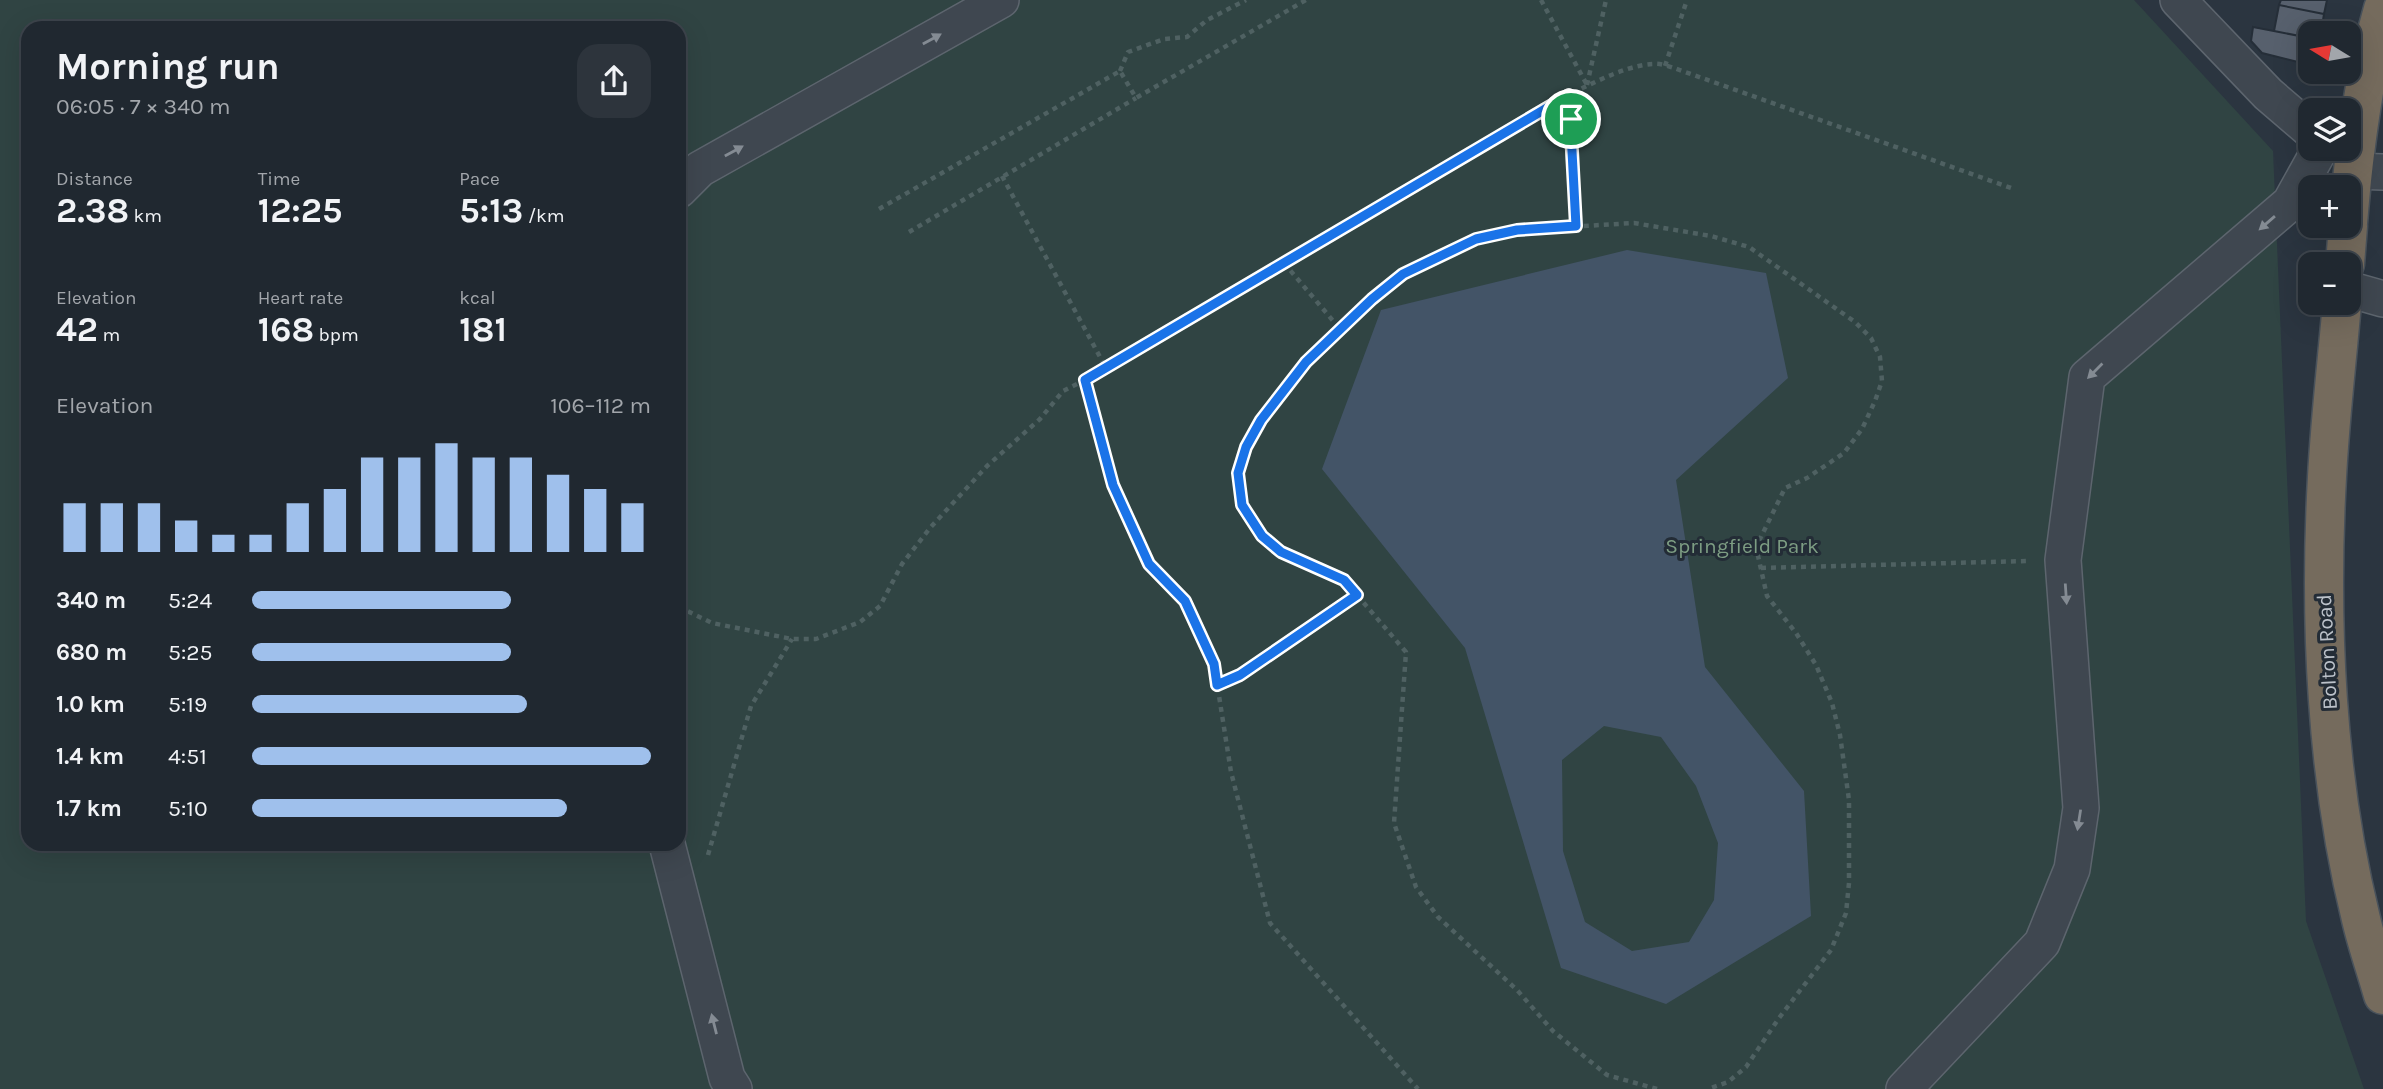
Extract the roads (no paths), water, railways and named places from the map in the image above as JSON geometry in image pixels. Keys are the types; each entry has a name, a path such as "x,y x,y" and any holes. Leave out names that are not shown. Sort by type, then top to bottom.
{"highway":[{"path":"2361,110 2383,9"},
{"name":"Bolton Road","path":"2341,315 2327,477 2324,619 2327,676 2337,793 2361,918 2383,995"}],"street":[{"path":"686,183 700,169 1001,0"},
{"path":"2178,0 2268,94 2298,120"},
{"path":"1904,1089 2042,943 2072,869 2081,808 2063,560 2087,377 2290,203 2344,161"},
{"path":"2361,293 2383,299"},
{"path":"669,851 727,1078 734,1089"}],"water":[{"path":"1627,250 1766,273 1788,378 1676,480 1705,667 1804,791 1811,916 1666,1004 1561,968 1465,648 1322,469 1381,310","holes":["1604,726 1661,737 1696,786 1718,843 1714,900 1689,942 1632,951 1585,922 1563,851 1562,760"]}],"park label":[{"name":"Springfield Park","path":"1742,546"}]}
